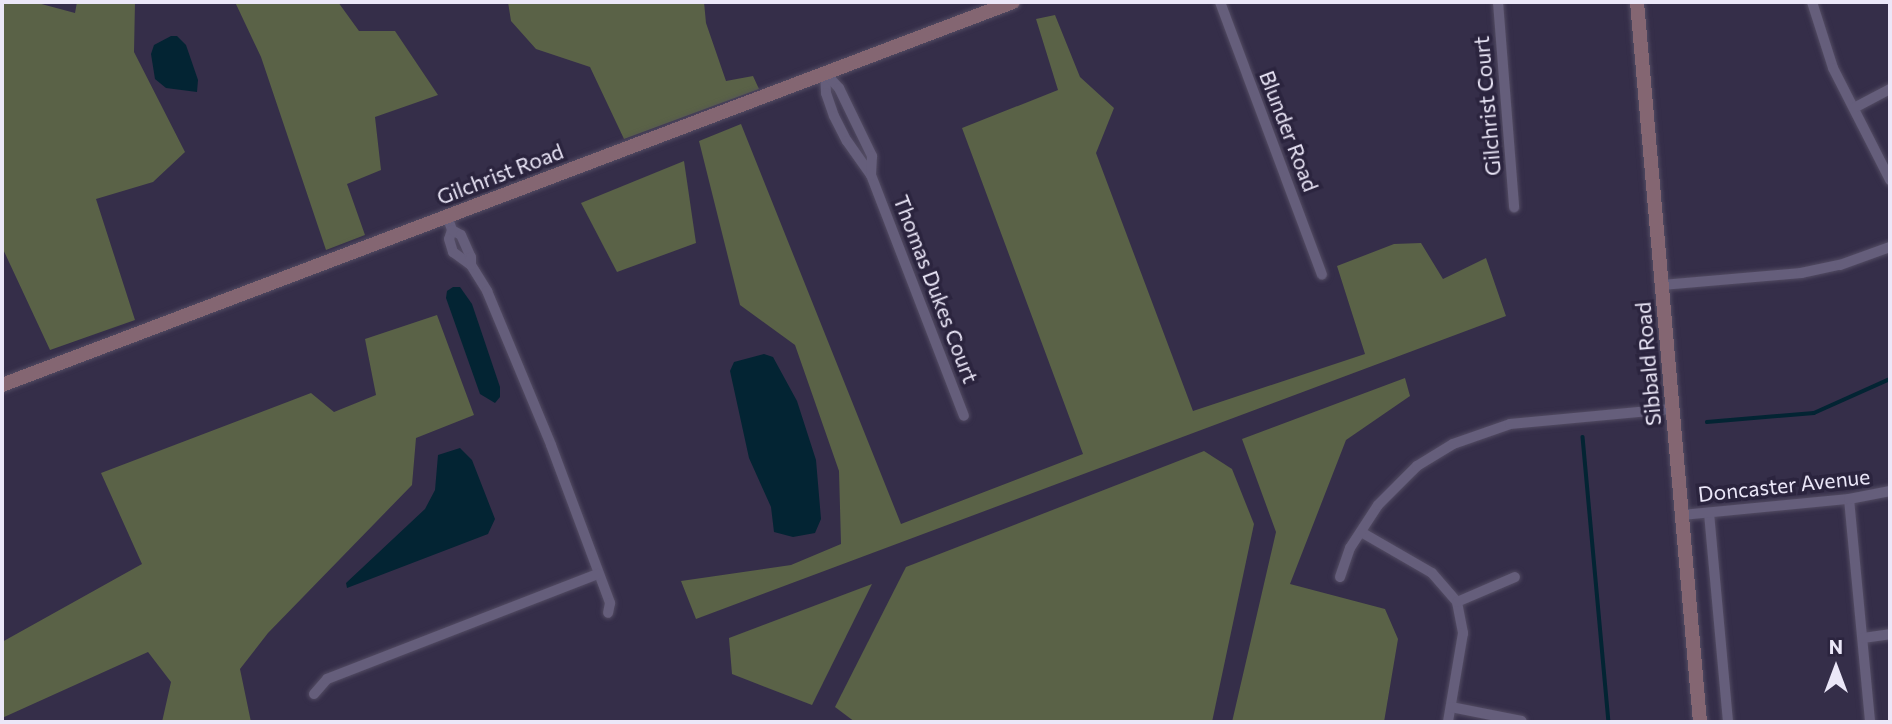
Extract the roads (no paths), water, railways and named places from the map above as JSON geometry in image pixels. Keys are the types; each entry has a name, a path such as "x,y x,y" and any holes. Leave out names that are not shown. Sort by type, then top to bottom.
{"street":[{"name":"Gilchrist Road","path":"2,385 450,223 825,73 1013,2"},
{"name":"Blunder Road","path":"1220,2 1322,275"},
{"name":"Gilchrist Court","path":"1498,2 1514,207"},
{"name":"Sibbald Road","path":"1637,2 1700,722"},
{"path":"1812,2 1833,68 1890,180"},
{"name":"Thomas Dukes Court","path":"825,73 839,88 872,156 871,175"},
{"name":"Thomas Dukes Court","path":"825,73 826,93 834,116 847,141 871,175 964,416"},
{"path":"1854,108 1890,89"},
{"path":"450,223 449,239 453,252 471,265 487,291 551,444 610,603 608,613"},
{"path":"1662,285 1801,273 1840,265 1890,247"},
{"path":"1340,577 1350,548 1378,505 1417,466 1473,435 1531,421 1673,409"},
{"name":"Doncaster Avenue","path":"1682,515 1849,499 1890,491"},
{"path":"1849,499 1870,722"},
{"path":"1709,513 1728,722"},
{"path":"1361,532 1432,573 1457,602 1463,634 1448,722"},
{"path":"314,694 327,679 598,574"},
{"path":"1457,602 1515,577"},
{"path":"1863,638 1890,634"},
{"path":"1451,707 1522,721"}],"water":[{"path":"171,36 177,36 186,45 198,80 197,92 166,88 155,79 151,54 154,45"},
{"path":"460,287 472,304 500,387 500,397 495,403 480,394 446,298 447,291"},
{"path":"764,354 773,357 797,401 816,460 821,519 815,533 793,537 774,532 771,507 749,458 730,371 734,362"},
{"path":"460,448 472,460 495,519 488,534 347,588 346,583 425,509 435,490 438,455"}],"waterway":[{"path":"1707,422 1814,413 1890,379"},
{"path":"1583,437 1609,722"}]}
